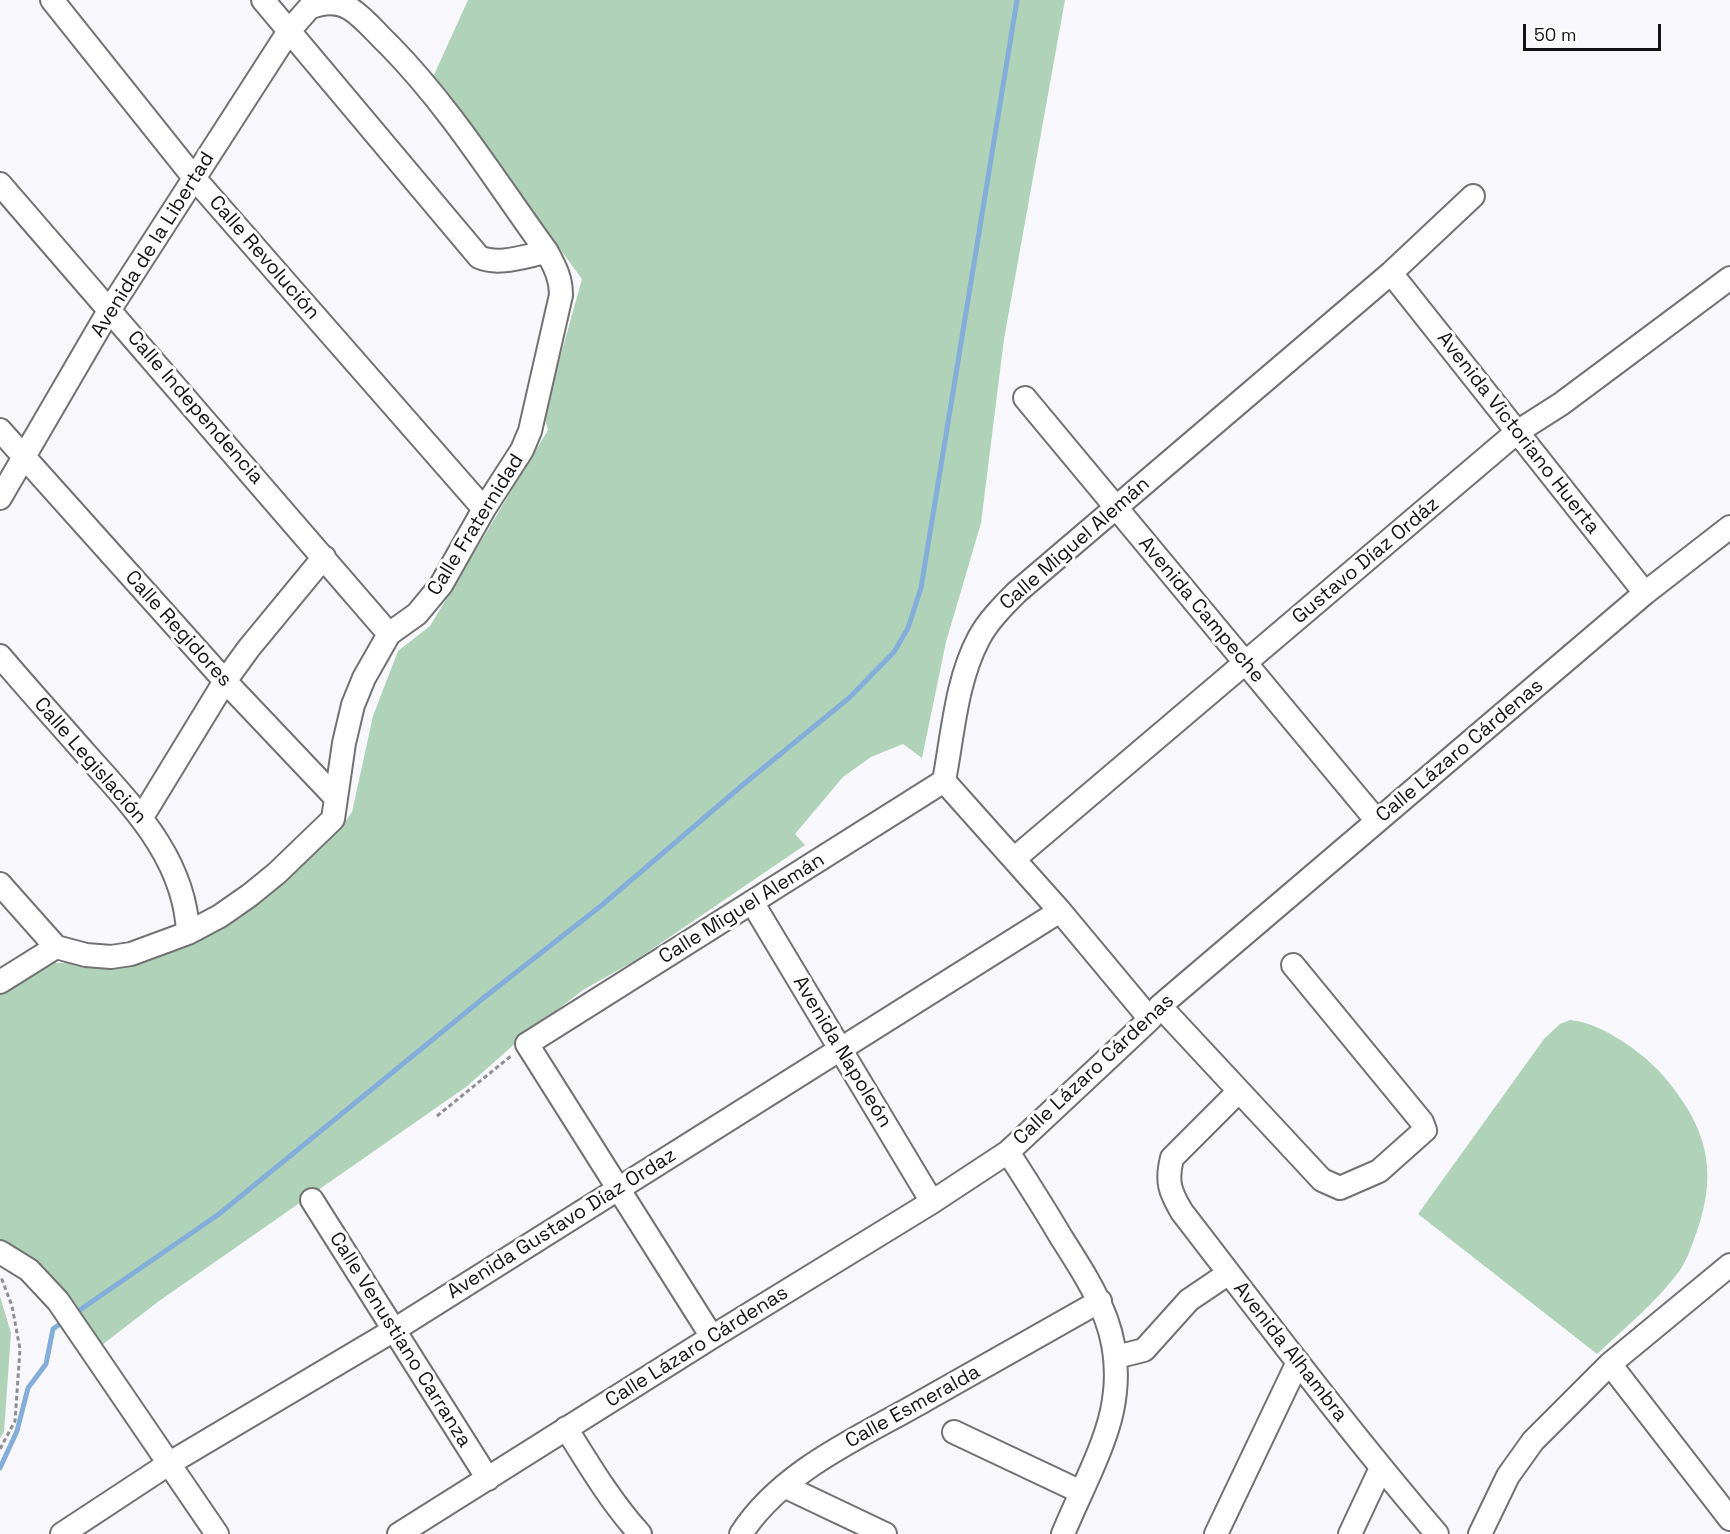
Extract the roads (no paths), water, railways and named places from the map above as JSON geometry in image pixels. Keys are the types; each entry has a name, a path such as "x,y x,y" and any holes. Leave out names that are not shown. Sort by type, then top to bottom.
{"street":[{"name":"Calle Revolución","path":"52,0 195,178 484,509"},
{"path":"263,0 479,257 488,261 498,261 547,252"},
{"name":"Avenida de la Libertad","path":"0,498 110,309 289,31 313,4"},
{"name":"Calle Fraternidad","path":"56,947 86,955 111,957 131,954 188,933 220,916 250,895 333,819 344,743 353,705 364,678 389,634 417,614 429,601 522,450 530,431 561,295 558,271 547,252 450,117 403,60 360,16 347,7 313,4"},
{"name":"Calle Independencia","path":"0,184 389,634"},
{"name":"Calle Miguel Alemán","path":"618,1189 527,1044 944,781 964,674 979,638 994,615 1017,592 1391,273 1473,195"},
{"name":"Avenida Victoriano Huerta","path":"1391,273 1645,593"},
{"name":"Gustavo Díaz Ordáz","path":"1014,859 1517,432 1561,404 1730,278"},
{"name":"Avenida Campeche","path":"1025,398 1377,821"},
{"name":"Calle Regidores","path":"0,430 225,681 335,797"},
{"name":"Calle Lázaro Cárdenas","path":"399,1534 932,1202 1008,1152 1155,1013 1645,593 1730,527"},
{"path":"142,818 225,681 249,648 324,557"},
{"name":"Calle Legislación","path":"0,656 142,818 174,870 184,896 188,933"},
{"path":"944,781 1155,1013 1239,1091 1322,1180 1340,1188 1379,1171 1425,1130 1422,1122 1293,966"},
{"path":"0,884 56,947 0,982"},
{"name":"Avenida Napoleón","path":"753,902 932,1202"},
{"name":"Avenida Gustavo Díaz Ordaz","path":"62,1534 170,1463 393,1330 1060,911"},
{"name":"Avenida Alhambra","path":"1239,1091 1172,1158 1169,1185 1174,1198 1298,1362 1381,1468 1437,1534"},
{"path":"1008,1152 1100,1301 1111,1330 1116,1357 1116,1386 1112,1413 1063,1534"},
{"path":"618,1189 712,1337"},
{"name":"Calle Venustiano Carranza","path":"312,1200 488,1479"},
{"path":"0,1252 29,1270 58,1301 217,1534"},
{"path":"1480,1534 1508,1476 1523,1454 1551,1422 1611,1364 1730,1265"},
{"path":"1116,1357 1144,1350 1189,1300 1229,1273"},
{"name":"Calle Esmeralda","path":"741,1534 754,1515 784,1486 834,1452 1100,1301"},
{"path":"1216,1534 1298,1362"},
{"path":"1611,1364 1730,1519"},
{"path":"566,1428 605,1491 640,1534"},
{"path":"954,1432 1081,1492"},
{"path":"1350,1534 1381,1468"},
{"path":"784,1486 885,1534"}],"waterway":[{"path":"74,1314 219,1214 486,996 602,905 849,698 894,652 908,628 921,588 1017,0"},
{"path":"0,1468 17,1431 28,1388 46,1364 53,1329 64,1321"}]}
